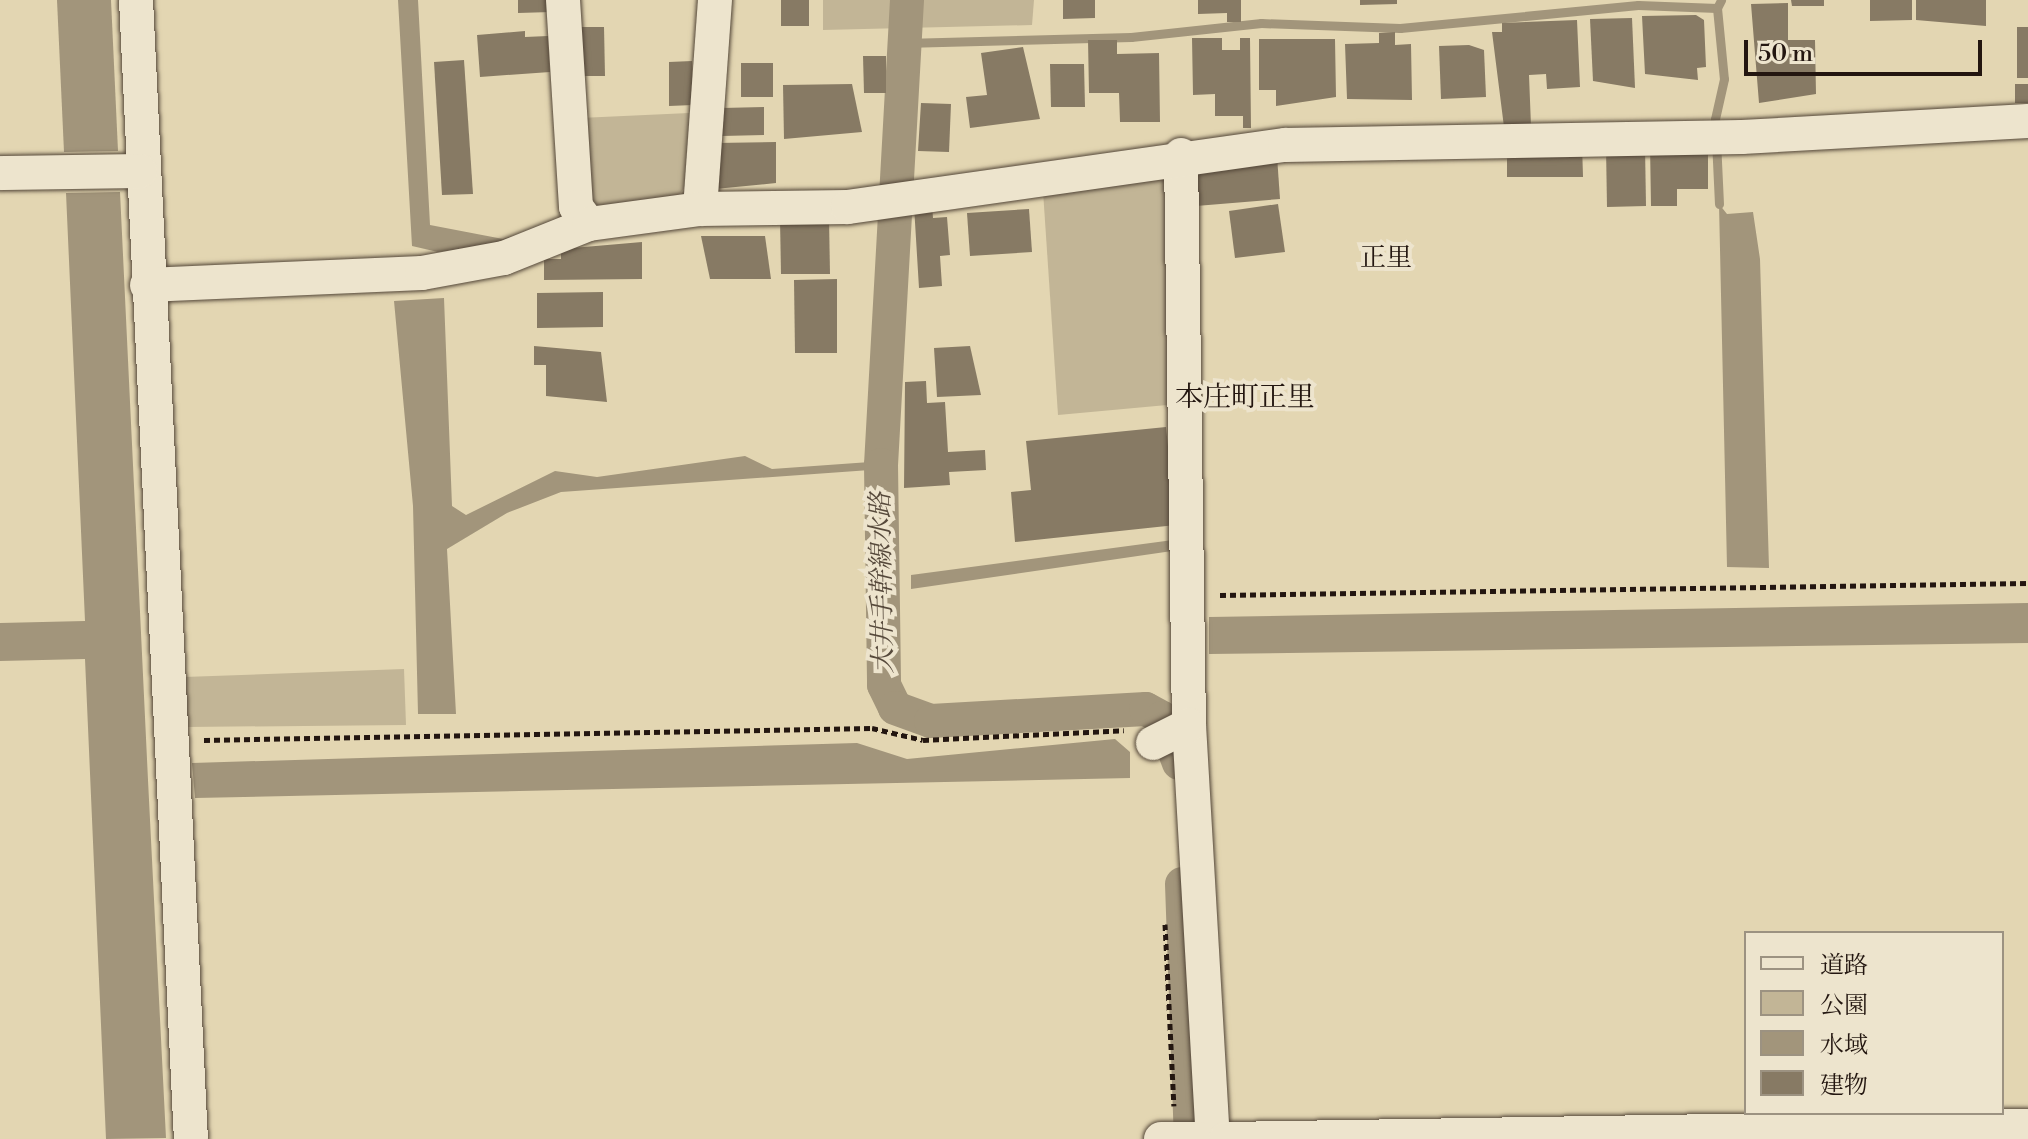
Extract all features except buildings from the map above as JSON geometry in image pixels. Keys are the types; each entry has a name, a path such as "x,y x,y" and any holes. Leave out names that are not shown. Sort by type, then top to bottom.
{"street":[{"path":"136,0 140,171 191,1139"},
{"path":"563,0 576,207 589,224"},
{"path":"700,209 715,0"},
{"path":"147,285 422,273 504,258 589,224 700,209 898,200 1181,155 1419,139 1716,137 2028,121"},
{"path":"1181,155 1191,596 1189,725 1213,1139"},
{"path":"0,173 140,171"},
{"path":"1153,743 1189,725"},
{"path":"1226,1139 2028,1126"},
{"path":"1161,1139 1198,1139"}],"path":[{"path":"1191,596 2028,583"},
{"path":"170,741 872,728 923,740 1126,730 1153,743"},
{"path":"1164,905 1175,1139"}],"green space":[{"path":"823,0 1034,0 1032,25 823,30"},
{"path":"689,113 689,182 678,196 599,207 585,192 580,118"},
{"path":"1174,167 1178,404 1058,415 1043,191"},
{"path":"404,669 406,725 187,727 184,677"}],"water":[{"path":"57,0 111,0 118,151 64,152"},
{"path":"398,0 418,0 430,225 503,239 552,224 515,243 438,252 412,246"},
{"path":"120,192 166,1138 106,1139 85,659 0,661 0,623 85,621 66,193"},
{"path":"1719,204 1727,214 1753,212 1760,259 1769,568 1727,567"},
{"path":"444,298 452,506 466,515 555,471 597,477 745,456 772,469 870,462 870,470 561,492 507,513 447,549 456,714 418,714 413,506 394,301"},
{"path":"1173,540 1172,551 911,589 911,575"},
{"path":"2028,603 2028,643 1209,654 1209,617"},
{"path":"1115,739 1130,752 1130,778 195,798 192,763 857,743 907,759"}],"waterway":[{"name":"大井手幹線水路","path":"907,0 881,465 884,685 895,708 931,721 1146,709 1162,718 1179,763"},
{"path":"904,43 1131,37 1261,23 1400,28 1638,5 1717,8 1721,0"},
{"path":"1717,8 1724,79 1715,119 1719,204"},
{"name":"大井手幹線水路","path":"1182,884 1191,1139"}],"district":[{"name":"正里","path":"1386,259"},
{"name":"本庄町正里","path":"1245,398"}]}
